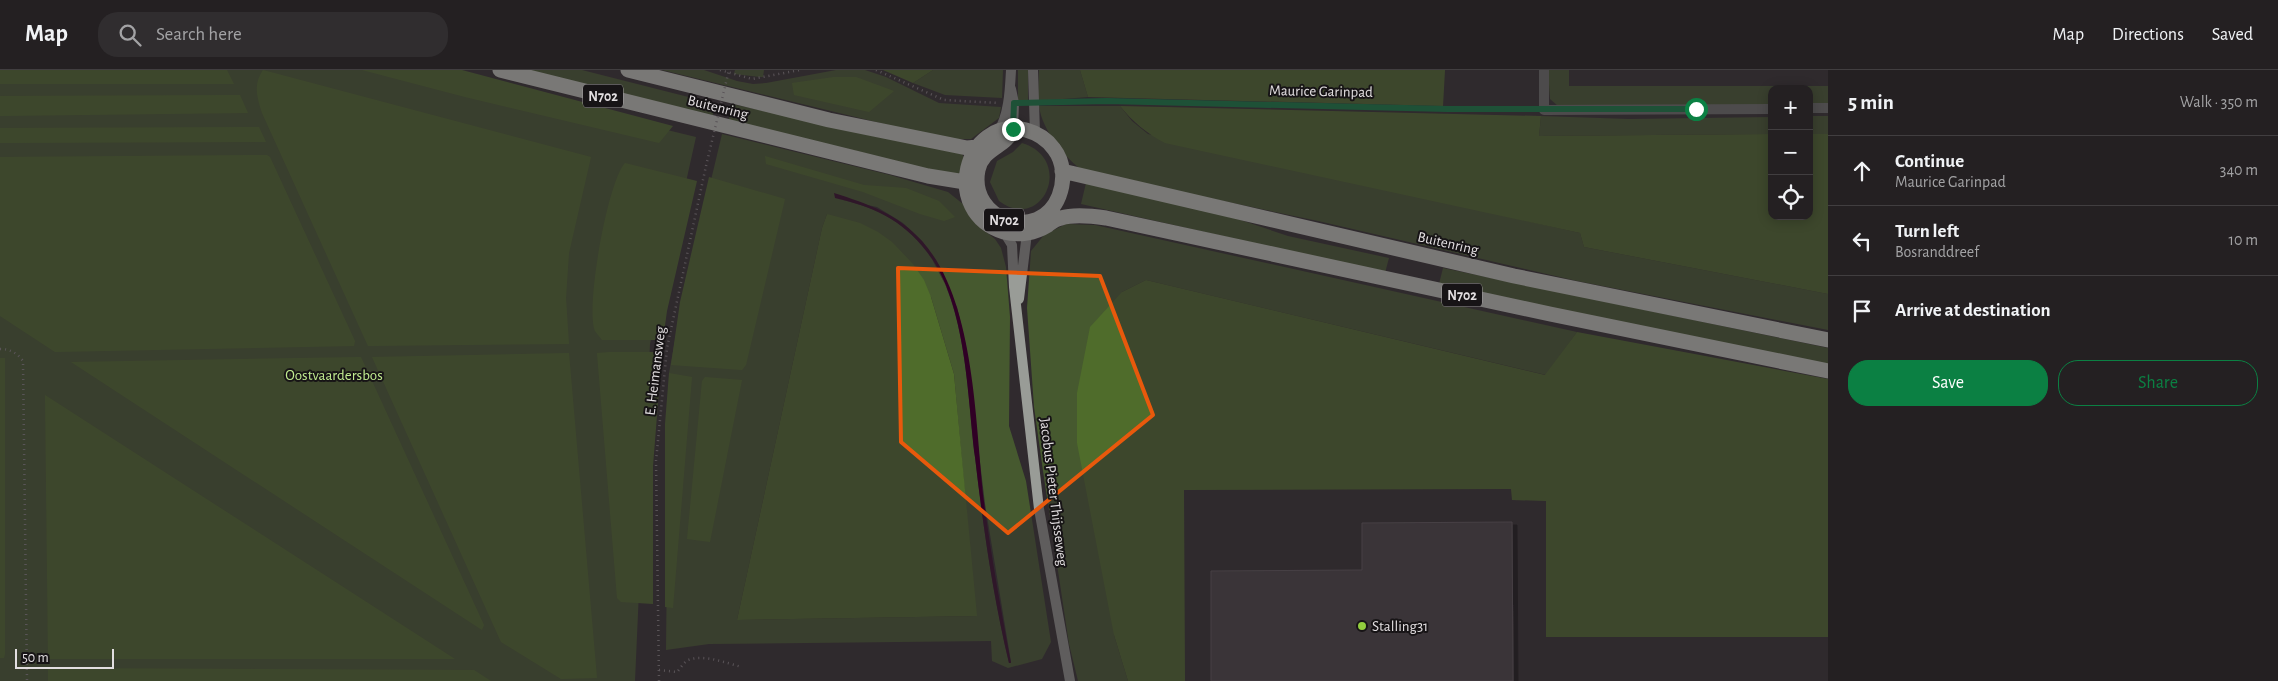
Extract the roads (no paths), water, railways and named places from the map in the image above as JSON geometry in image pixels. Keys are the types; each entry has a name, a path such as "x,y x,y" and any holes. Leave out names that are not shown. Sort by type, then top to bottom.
{"highway":[{"name":"Buitenring","path":"500,70 928,176 970,189"},
{"name":"Buitenring","path":"628,70 829,120 967,148 978,147"},
{"path":"970,189 970,160 978,147 998,132 1013,129 1035,133 1054,148 1062,171 1061,190 1054,214"},
{"name":"N702","path":"1013,129 1008,139 991,149 982,159 977,178 970,189 973,208 983,220 1004,232 1029,227"},
{"name":"Buitenring","path":"1062,171 1514,276 1828,340"},
{"name":"N702","path":"970,189 998,218 1029,227 1042,228 1054,214 1067,208 1097,217 1550,314 1828,371"}],"street":[{"path":"998,132 1002,126 1007,103 1011,70"},
{"path":"1033,70 1035,133"},
{"path":"1544,70 1544,110 1768,109"},
{"path":"1010,86 1014,103 1013,129"},
{"path":"1813,108 1828,108"},
{"name":"Jacobus Pieter Thijsseweg","path":"1018,306 1029,227"},
{"name":"Jacobus Pieter Thijsseweg","path":"1004,232 1012,245 1014,287 1018,306 1039,509 1070,681"}],"place":[{"name":"Stalling31","path":"1362,626"}],"park label":[{"name":"Oostvaardersbos","path":"334,375"}]}
